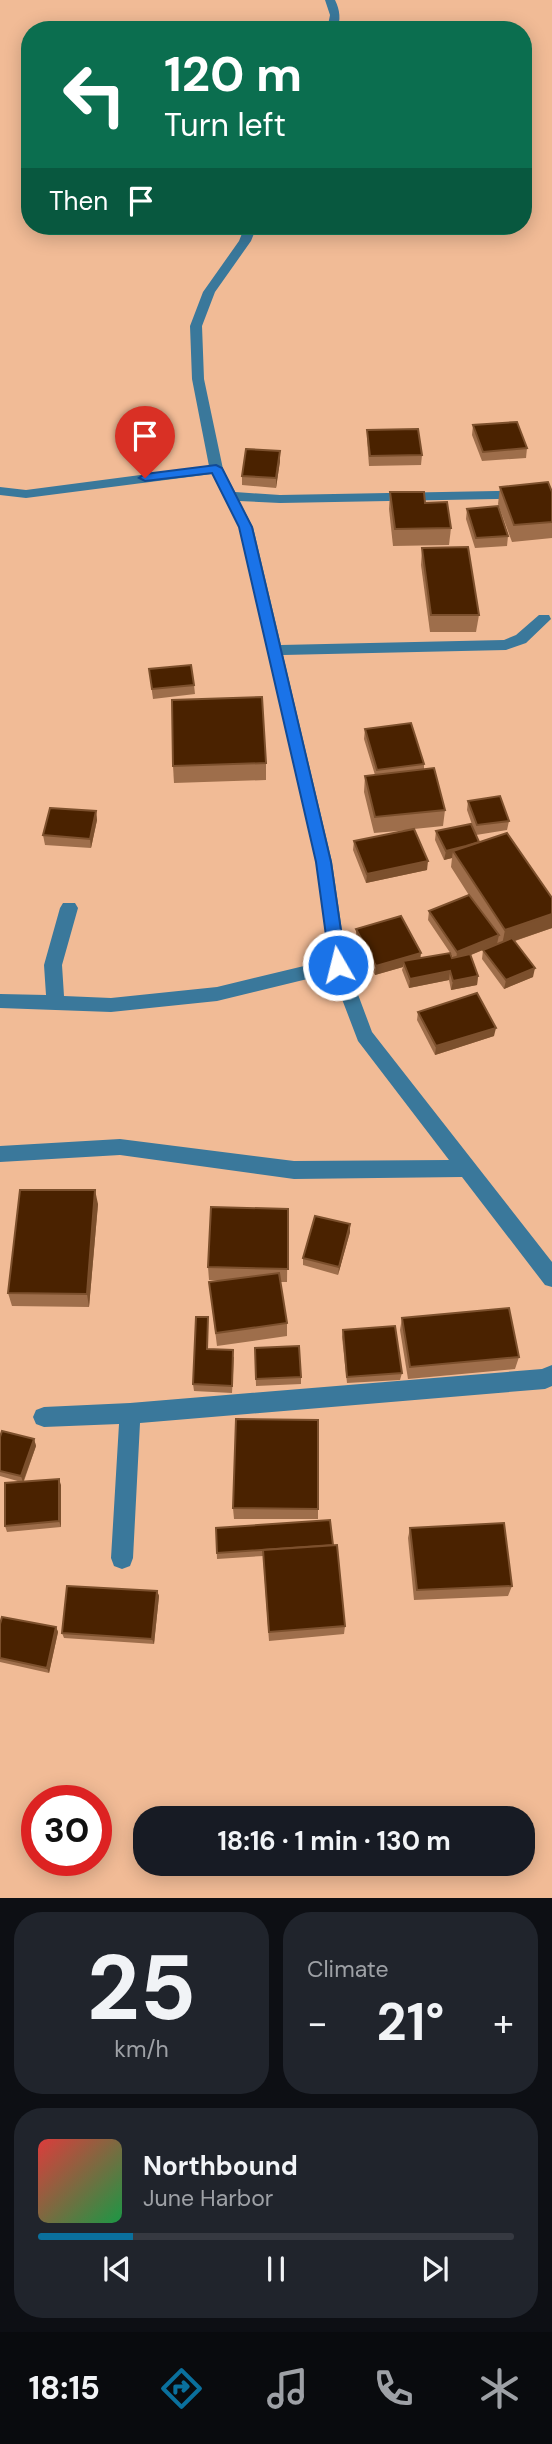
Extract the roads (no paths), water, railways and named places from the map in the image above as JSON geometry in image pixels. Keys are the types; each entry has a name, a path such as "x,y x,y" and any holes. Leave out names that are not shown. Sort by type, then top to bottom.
{"street":[{"path":"330,0 334,5 335,21"},
{"path":"248,235 209,292 196,326 198,379 216,468 246,527 324,862 338,965 364,1036 552,1278"},
{"path":"0,491 26,494 216,468"},
{"path":"230,496 280,499 552,494"},
{"path":"274,650 506,645 521,639 544,619"},
{"path":"55,1002 53,965 69,908"},
{"path":"0,1001 111,1005 217,994 338,965"},
{"path":"0,1154 120,1147 294,1170 467,1168"},
{"path":"44,1417 130,1413 476,1385 545,1379 552,1375"},
{"path":"122,1558 130,1413"}]}
